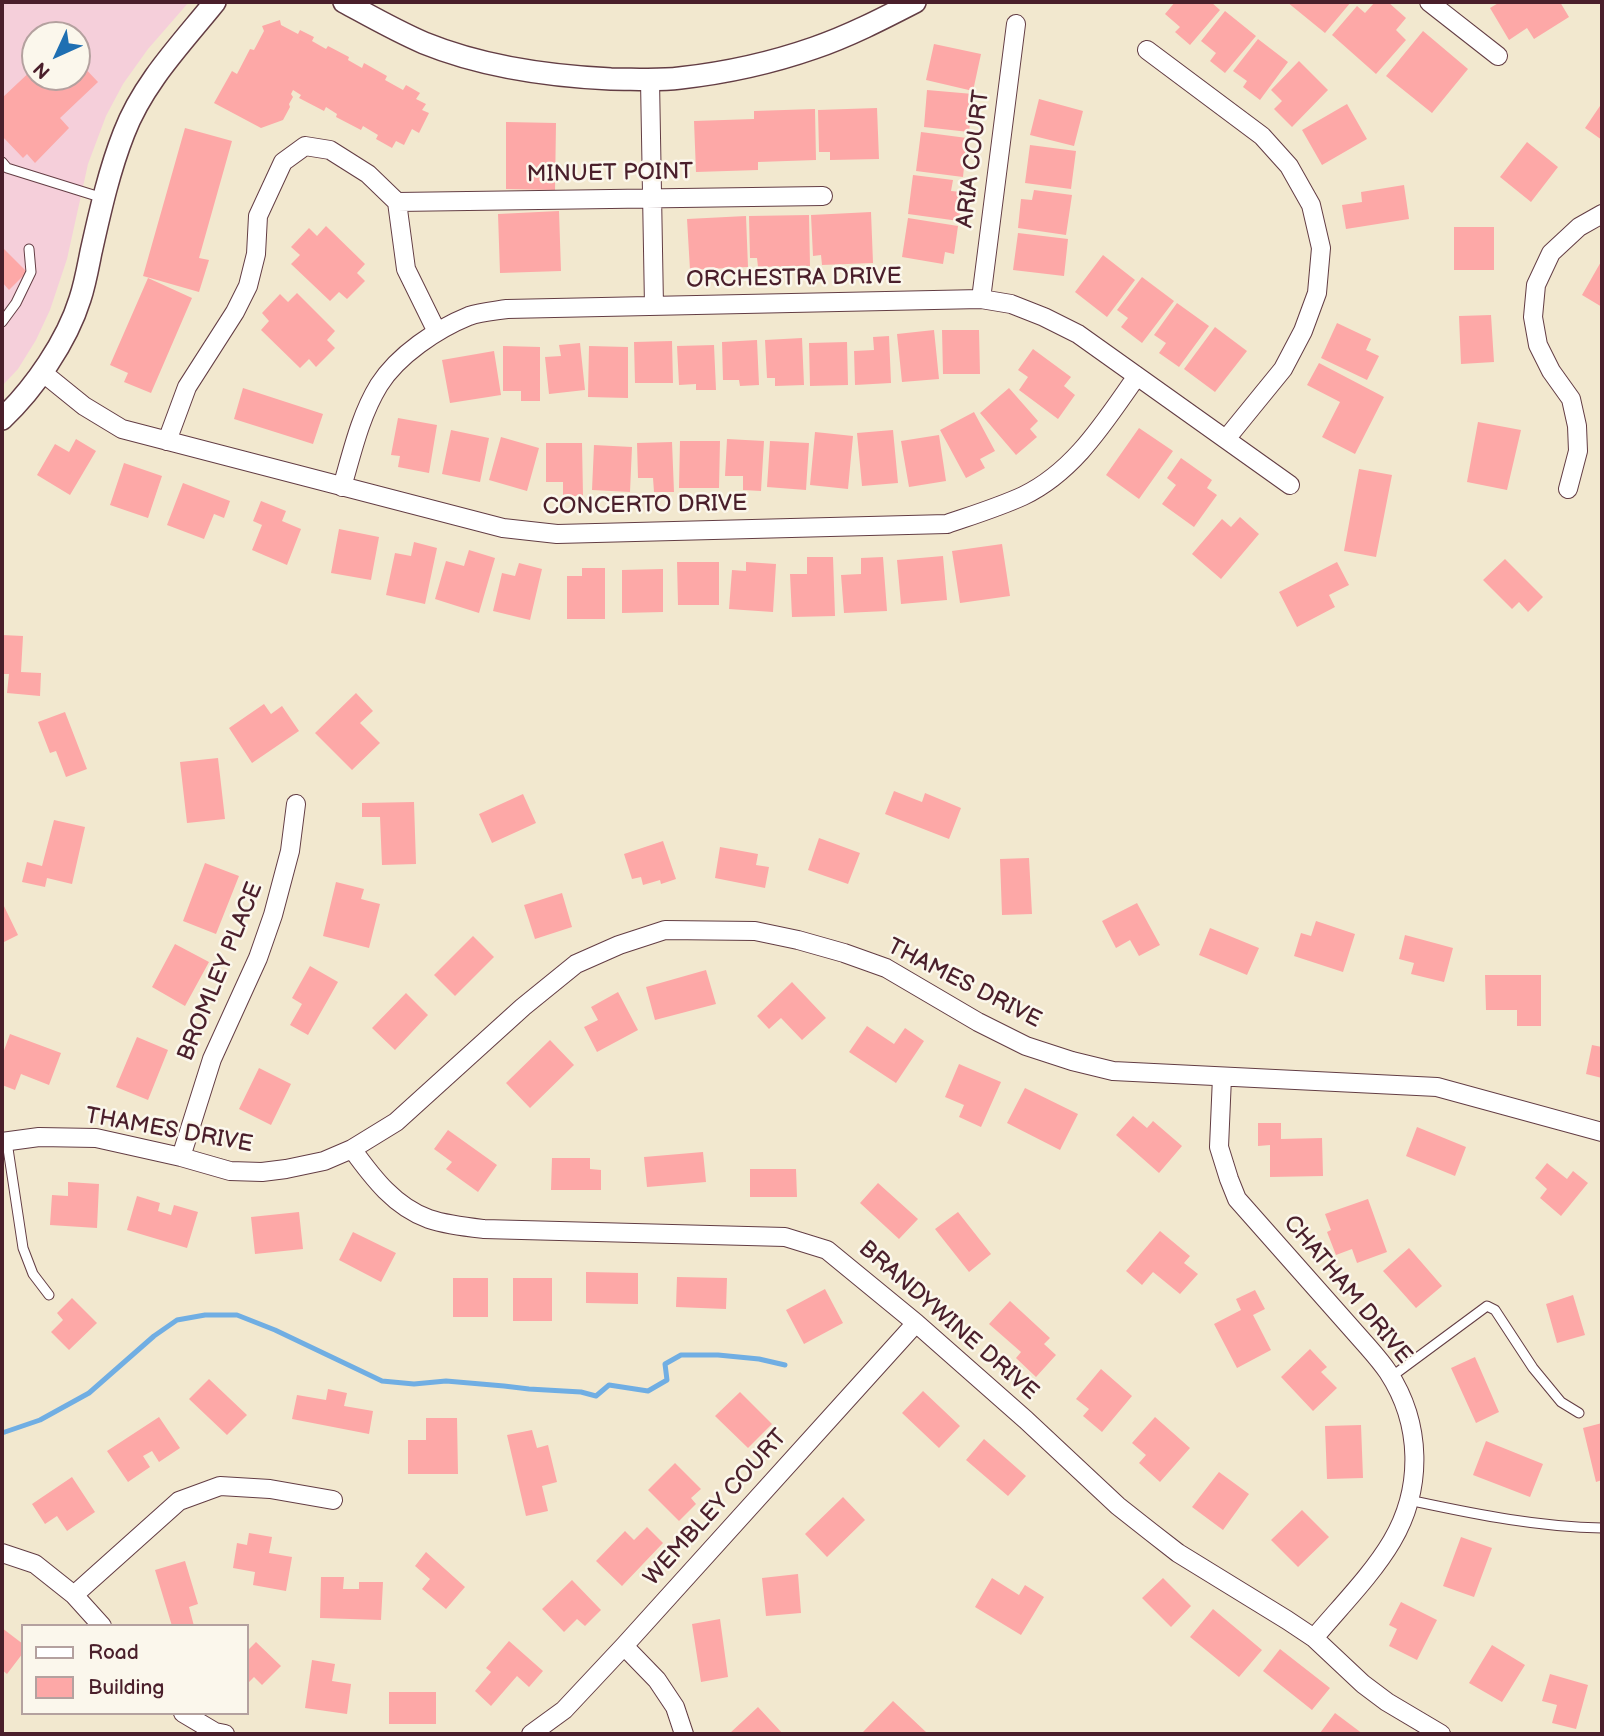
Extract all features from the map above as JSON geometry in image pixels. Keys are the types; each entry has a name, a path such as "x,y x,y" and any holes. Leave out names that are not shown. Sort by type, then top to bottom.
{"street":[{"path":"2,419 42,372 65,334 80,299 103,198 134,109 157,74 215,2"},
{"path":"344,2 425,43 481,62 572,77 650,80 679,79 745,68 813,49 866,27 915,2"},
{"path":"1441,5 1498,56"},
{"name":"ARIA COURT","path":"981,299 1016,24"},
{"path":"1147,50 1262,136 1289,166 1311,205 1321,248 1317,293 1303,331 1283,369 1226,439"},
{"path":"650,80 654,306"},
{"path":"167,441 187,387 235,312 248,285 256,254 258,216 283,162 305,146 330,150 368,174 397,202 406,269 437,332"},
{"name":"MINUET POINT","path":"397,202 823,196"},
{"path":"1568,489 1578,451 1577,426 1571,399 1551,371 1538,345 1533,317 1536,285 1551,253 1579,227 1602,214"},
{"name":"ORCHESTRA DRIVE","path":"342,487 363,418 380,384 404,357 437,332 471,315 507,309 981,299 1011,304 1078,334 1290,485"},
{"name":"CONCERTO DRIVE","path":"42,372 84,406 122,429 503,528 557,534 947,524 1025,495 1054,477 1096,434 1137,376"},
{"name":"BROMLEY PLACE","path":"180,1157 212,1059 258,958 273,915 290,851 296,804"},
{"name":"THAMES DRIVE","path":"4,1142 39,1136 96,1138 230,1171 262,1172 324,1161 352,1149 396,1122 523,1007 576,964 619,945 665,930 755,931 844,953 886,968 1026,1046 1113,1071 1437,1087 1602,1132"},
{"name":"CHATHAM DRIVE","path":"1222,1077 1219,1147 1237,1199 1368,1346 1391,1377 1409,1418 1415,1446 1415,1472 1410,1497 1392,1541 1378,1562 1314,1638"},
{"name":"BRANDYWINE DRIVE","path":"352,1149 374,1179 409,1210 448,1224 484,1229 785,1237 827,1250 916,1323 1118,1506 1178,1553 1314,1638 1363,1684 1440,1734"},
{"name":"WEMBLEY COURT","path":"531,1734 564,1710 624,1646 916,1323"},
{"path":"74,1595 179,1501 220,1486 270,1489 334,1500"},
{"path":"2,1553 35,1564 74,1595 100,1624"},
{"path":"624,1646 657,1680 675,1707 684,1734"},
{"path":"186,1715 215,1732 225,1734"}],"lane":[{"path":"4,168 103,198"},
{"path":"4,315 16,303 31,272 29,249"},
{"path":"4,1142 23,1248 33,1274 49,1295"},
{"path":"1391,1377 1486,1306 1495,1310 1533,1368 1561,1402 1579,1413"},
{"path":"1410,1497 1418,1502 1483,1516 1576,1528 1602,1528"}],"shaded area":[{"path":"2,2 189,2 148,49 123,84 106,116 88,164 67,259 50,310 18,369 2,386"}],"building":[{"path":"1175,2 1211,2 1220,10 1190,45 1175,32 1180,27 1165,14"},
{"path":"1287,2 1351,2 1325,33"},
{"path":"1375,2 1388,2 1406,18 1396,30 1406,40 1376,74 1332,35 1357,6 1365,13"},
{"path":"1500,2 1560,2 1569,17 1534,39 1527,28 1509,40 1490,8"},
{"path":"1225,11 1256,36 1225,73 1210,61 1216,53 1201,41"},
{"path":"280,20 281,25 298,34 300,30 314,37 312,41 349,57 348,60 362,68 364,63 387,76 385,80 403,90 406,85 420,93 416,99 426,104 422,110 429,113 419,133 412,129 404,145 396,141 392,148 376,139 378,135 363,126 361,130 336,117 337,114 326,107 324,111 299,98 301,95 293,90 290,107 283,120 261,128 214,103 232,71 237,74 250,49 254,50 264,31 262,26"},
{"path":"1423,31 1468,69 1432,113 1386,76"},
{"path":"1258,39 1288,62 1260,100 1243,87 1247,81 1233,71"},
{"path":"934,44 981,54 973,91 926,80"},
{"path":"1299,61 1328,90 1292,127 1274,109 1282,101 1271,90"},
{"path":"91,75 98,82 91,89"},
{"path":"21,80 21,91 88,91 60,118 69,128 35,163 27,154 23,158 2,136 2,98"},
{"path":"927,90 973,94 969,132 924,127"},
{"path":"1039,99 1083,111 1074,146 1030,135"},
{"path":"1602,103 1602,140 1585,128"},
{"path":"1347,104 1367,139 1322,165 1302,130"},
{"path":"877,108 879,159 830,160 830,152 819,152 818,110"},
{"path":"815,109 816,160 758,162 758,170 696,172 694,121 754,119 754,111"},
{"path":"506,122 556,123 555,190 506,189"},
{"path":"185,128 232,141 199,258 209,260 199,292 143,276"},
{"path":"921,132 967,138 963,177 916,171"},
{"path":"1527,142 1558,167 1531,202 1500,177"},
{"path":"1030,145 1076,151 1071,189 1025,183"},
{"path":"913,175 953,180 951,191 962,192 959,221 908,214"},
{"path":"1404,185 1409,219 1346,229 1342,205 1362,202 1361,192"},
{"path":"1034,190 1072,195 1066,235 1018,228 1021,199 1032,200"},
{"path":"559,211 561,271 500,273 498,214"},
{"path":"871,212 873,263 822,265 821,255 813,256 811,215"},
{"path":"809,215 810,266 758,267 757,258 750,258 749,216"},
{"path":"746,216 748,267 690,270 687,219"},
{"path":"908,218 958,226 954,254 945,252 943,264 902,257"},
{"path":"326,226 365,264 357,273 365,281 347,299 339,292 330,301 291,264 300,255 291,247 309,228 317,236"},
{"path":"1454,227 1494,227 1494,270 1454,270"},
{"path":"1018,233 1068,239 1064,276 1013,270"},
{"path":"2,247 27,272 9,290 2,282"},
{"path":"1103,255 1135,280 1107,317 1075,292"},
{"path":"1602,260 1602,307 1582,295"},
{"path":"1142,277 1174,301 1142,343 1121,327 1128,318 1117,310"},
{"path":"148,278 192,298 151,393 124,382 128,373 110,365"},
{"path":"297,293 335,331 327,340 335,348 316,367 309,359 300,368 261,330 269,321 262,313 280,294 288,302"},
{"path":"1177,303 1209,326 1179,367 1159,353 1166,343 1154,335"},
{"path":"1491,315 1494,362 1461,364 1459,316"},
{"path":"1337,323 1371,339 1366,350 1379,356 1367,380 1321,358"},
{"path":"1215,327 1247,351 1215,392 1184,369"},
{"path":"934,330 939,379 902,382 897,334"},
{"path":"942,330 979,330 980,374 943,374"},
{"path":"889,336 891,383 855,385 854,351 874,350 873,337"},
{"path":"802,338 804,385 775,386 775,378 767,378 765,340"},
{"path":"757,340 759,385 740,386 739,380 723,380 722,342"},
{"path":"672,341 673,383 635,383 634,342"},
{"path":"847,342 848,385 810,386 809,343"},
{"path":"580,343 585,390 549,394 545,357 561,356 559,345"},
{"path":"714,345 716,390 696,390 696,384 679,385 677,346"},
{"path":"503,346 540,347 540,401 521,401 521,391 503,391"},
{"path":"589,346 628,347 628,398 588,397"},
{"path":"1033,349 1071,377 1064,386 1075,395 1058,419 1019,390 1028,377 1018,370"},
{"path":"494,351 501,395 450,403 442,360"},
{"path":"1319,363 1384,397 1355,454 1322,437 1340,402 1307,385"},
{"path":"243,388 323,414 313,444 234,419"},
{"path":"1009,388 1038,421 1030,429 1037,437 1016,455 980,413"},
{"path":"974,412 995,451 980,459 985,468 966,478 940,430"},
{"path":"398,418 437,425 429,473 398,467 400,456 391,455"},
{"path":"1478,422 1521,430 1507,490 1467,482"},
{"path":"1139,428 1173,451 1139,499 1106,475"},
{"path":"451,430 489,438 480,482 442,474"},
{"path":"893,430 898,483 862,486 857,433"},
{"path":"815,432 853,436 848,489 810,485"},
{"path":"939,435 946,481 909,487 901,441"},
{"path":"501,437 539,448 527,491 489,480"},
{"path":"76,439 96,451 70,495 37,475 55,444 69,452"},
{"path":"727,439 764,441 761,491 743,490 743,476 725,476"},
{"path":"680,441 720,441 719,488 679,488"},
{"path":"770,441 809,443 806,490 767,487"},
{"path":"672,442 674,492 654,492 653,478 638,478 637,443"},
{"path":"546,443 582,443 583,496 563,496 563,482 546,482"},
{"path":"594,445 632,447 630,492 592,490"},
{"path":"1181,458 1212,480 1207,488 1217,495 1194,527 1162,504 1176,485 1167,478"},
{"path":"124,463 162,476 148,518 110,505"},
{"path":"1359,469 1392,475 1376,557 1344,551"},
{"path":"183,483 230,501 224,518 214,514 204,539 167,525"},
{"path":"261,501 286,511 282,521 301,529 287,565 252,550 262,525 253,521"},
{"path":"1240,517 1259,534 1221,579 1192,554 1222,519 1231,527"},
{"path":"339,529 379,537 371,580 331,573"},
{"path":"414,542 437,548 425,604 386,595 395,553 411,556"},
{"path":"1002,544 1010,596 960,603 952,551"},
{"path":"469,550 495,558 479,613 435,599 446,561 464,566"},
{"path":"943,556 947,600 901,604 897,560"},
{"path":"807,557 833,557 835,616 792,617 790,574 807,574"},
{"path":"883,557 887,611 844,613 841,575 861,574 861,558"},
{"path":"1505,559 1543,597 1528,612 1519,602 1512,609 1483,580"},
{"path":"677,562 719,562 719,605 678,605"},
{"path":"746,562 776,564 773,612 729,609 732,570 746,571"},
{"path":"1337,562 1349,585 1329,595 1335,607 1297,627 1279,592"},
{"path":"519,563 542,569 530,620 493,611 502,573 515,576"},
{"path":"582,568 605,568 605,619 567,619 567,576 582,576"},
{"path":"663,569 663,612 622,613 622,570"},
{"path":"2,635 23,636 21,672 41,673 40,696 7,693 9,674 2,674"},
{"path":"356,693 373,711 360,723 380,743 352,770 315,733"},
{"path":"264,704 271,714 282,706 299,731 252,763 229,728"},
{"path":"65,712 87,769 66,777 56,751 50,753 38,722"},
{"path":"218,758 225,819 187,823 180,762"},
{"path":"894,791 922,802 925,793 961,808 949,839 885,814"},
{"path":"523,794 536,823 492,843 479,814"},
{"path":"414,802 416,864 382,865 380,817 362,817 362,803"},
{"path":"54,820 85,827 72,884 47,878 45,887 22,882 27,862 42,866"},
{"path":"819,838 860,853 848,884 808,870"},
{"path":"663,841 676,879 661,884 660,880 643,885 641,877 632,879 624,854"},
{"path":"720,847 758,854 756,865 769,867 765,888 715,878"},
{"path":"1029,858 1032,914 1002,915 1000,859"},
{"path":"205,863 239,876 216,934 183,921"},
{"path":"336,882 364,889 361,899 380,904 369,948 323,936"},
{"path":"562,893 572,927 535,939 524,905"},
{"path":"2,902 18,935 2,943"},
{"path":"1137,903 1160,945 1139,956 1130,940 1116,948 1102,921"},
{"path":"1316,921 1355,934 1343,972 1294,956 1301,933 1311,936"},
{"path":"1210,928 1259,948 1247,975 1199,955"},
{"path":"1405,935 1453,948 1444,982 1411,974 1414,963 1399,959"},
{"path":"473,936 494,957 455,996 434,975"},
{"path":"175,944 209,962 185,1006 152,987"},
{"path":"310,966 338,982 308,1035 290,1025 302,1004 292,998"},
{"path":"706,970 716,1004 655,1020 646,987"},
{"path":"1485,975 1541,975 1541,1026 1517,1026 1517,1010 1486,1010"},
{"path":"792,982 826,1018 802,1040 781,1018 769,1029 757,1016"},
{"path":"618,992 638,1030 597,1052 584,1027 598,1020 591,1007"},
{"path":"406,993 428,1015 395,1050 372,1028"},
{"path":"867,1026 894,1044 905,1028 924,1041 896,1083 849,1052"},
{"path":"10,1034 61,1053 49,1085 21,1074 15,1090 2,1085 2,1056"},
{"path":"137,1037 168,1050 148,1100 116,1087"},
{"path":"550,1040 574,1065 530,1108 506,1083"},
{"path":"1592,1045 1602,1047 1602,1078 1586,1074"},
{"path":"959,1064 1001,1082 981,1127 959,1117 964,1105 945,1097"},
{"path":"259,1068 291,1084 271,1125 239,1109"},
{"path":"1025,1088 1078,1114 1060,1150 1007,1123"},
{"path":"1133,1116 1147,1128 1153,1121 1182,1146 1159,1173 1116,1135"},
{"path":"1258,1123 1281,1123 1281,1139 1322,1138 1323,1176 1270,1177 1270,1145 1258,1146"},
{"path":"1417,1127 1466,1147 1455,1176 1406,1156"},
{"path":"448,1130 497,1165 478,1192 446,1169 452,1162 434,1149"},
{"path":"703,1152 706,1182 647,1187 644,1157"},
{"path":"552,1158 590,1158 590,1169 601,1170 601,1190 551,1190"},
{"path":"1547,1163 1567,1179 1573,1171 1588,1183 1561,1216 1540,1198 1547,1189 1535,1178"},
{"path":"750,1169 796,1169 797,1197 750,1197"},
{"path":"68,1182 99,1184 97,1228 50,1225 52,1195 68,1196"},
{"path":"878,1183 918,1219 899,1239 860,1203"},
{"path":"137,1196 160,1203 158,1211 171,1215 174,1205 198,1212 187,1248 127,1230"},
{"path":"1368,1199 1387,1252 1357,1263 1352,1249 1336,1255 1327,1232 1331,1230 1325,1214"},
{"path":"299,1212 303,1249 255,1254 251,1217"},
{"path":"958,1212 991,1254 969,1272 935,1229"},
{"path":"1160,1231 1190,1256 1184,1263 1198,1274 1180,1294 1153,1272 1142,1285 1126,1271"},
{"path":"353,1232 396,1253 381,1282 339,1260"},
{"path":"1409,1248 1442,1286 1416,1308 1383,1271"},
{"path":"586,1272 638,1273 638,1304 586,1303"},
{"path":"677,1277 727,1278 726,1309 676,1307"},
{"path":"453,1278 488,1278 488,1317 453,1317"},
{"path":"513,1278 552,1278 552,1321 513,1321"},
{"path":"825,1289 843,1323 804,1344 786,1310"},
{"path":"1255,1290 1265,1309 1253,1315 1271,1350 1237,1368 1214,1324 1241,1310 1236,1299"},
{"path":"1573,1295 1585,1335 1557,1343 1546,1304"},
{"path":"72,1298 97,1323 69,1350 51,1332 63,1320 57,1313"},
{"path":"1010,1301 1050,1338 1044,1344 1056,1355 1036,1377 1016,1358 1021,1352 989,1324"},
{"path":"1310,1349 1327,1367 1321,1372 1337,1388 1313,1411 1281,1377"},
{"path":"1475,1357 1499,1412 1476,1423 1451,1368"},
{"path":"1101,1369 1132,1396 1102,1432 1083,1416 1089,1409 1076,1399"},
{"path":"209,1379 247,1415 227,1435 189,1399"},
{"path":"328,1389 347,1393 344,1406 373,1411 369,1434 292,1419 297,1395 326,1400"},
{"path":"923,1391 960,1426 939,1448 902,1413"},
{"path":"740,1392 772,1424 748,1448 715,1416"},
{"path":"159,1417 180,1448 159,1462 152,1451 143,1456 150,1467 128,1482 107,1451"},
{"path":"1155,1417 1190,1448 1160,1482 1139,1463 1146,1455 1132,1443"},
{"path":"426,1418 457,1418 458,1474 408,1474 408,1440 426,1440"},
{"path":"1602,1423 1602,1480 1596,1482 1583,1428"},
{"path":"1361,1425 1363,1478 1327,1479 1325,1426"},
{"path":"532,1430 537,1448 548,1445 557,1482 542,1486 548,1511 526,1516 507,1435"},
{"path":"984,1439 1026,1476 1008,1496 966,1460"},
{"path":"1486,1441 1543,1464 1530,1497 1473,1475"},
{"path":"675,1463 701,1489 691,1498 696,1504 679,1521 648,1490"},
{"path":"1219,1472 1249,1494 1223,1530 1192,1507"},
{"path":"72,1477 95,1512 67,1531 57,1516 45,1524 32,1504"},
{"path":"843,1497 865,1520 827,1557 805,1534"},
{"path":"1302,1510 1329,1537 1298,1567 1271,1540"},
{"path":"647,1527 663,1543 622,1586 596,1561 625,1531 634,1540"},
{"path":"249,1533 272,1537 269,1553 292,1557 286,1591 253,1585 255,1572 233,1568 237,1543 247,1545"},
{"path":"1461,1537 1492,1548 1474,1597 1443,1586"},
{"path":"426,1552 465,1587 446,1609 422,1589 430,1579 415,1566"},
{"path":"185,1561 198,1604 189,1607 193,1624 171,1624 155,1570"},
{"path":"798,1574 801,1613 766,1616 762,1578"},
{"path":"321,1577 344,1577 343,1589 359,1589 359,1582 383,1582 381,1620 320,1618"},
{"path":"992,1578 1019,1595 1025,1585 1044,1597 1021,1635 975,1607"},
{"path":"1163,1578 1191,1606 1171,1627 1142,1598"},
{"path":"572,1580 601,1610 585,1626 577,1619 564,1632 542,1609"},
{"path":"1401,1602 1437,1620 1417,1660 1389,1646 1397,1629 1389,1625"},
{"path":"1213,1609 1262,1650 1239,1677 1190,1637"},
{"path":"720,1619 728,1677 701,1682 692,1624"},
{"path":"2,1628 21,1642 21,1656 7,1674 2,1670"},
{"path":"509,1641 543,1671 529,1687 517,1676 491,1706 475,1691 491,1672 486,1668"},
{"path":"256,1642 281,1666 262,1685 254,1677 248,1683 248,1650"},
{"path":"1492,1645 1525,1665 1502,1702 1469,1683"},
{"path":"1280,1649 1330,1688 1312,1710 1263,1671"},
{"path":"312,1660 335,1664 332,1681 351,1684 347,1714 305,1708"},
{"path":"1550,1674 1588,1685 1576,1729 1552,1723 1557,1705 1542,1701"},
{"path":"389,1692 436,1692 436,1724 389,1724"},
{"path":"893,1701 926,1732 924,1734 863,1732"},
{"path":"758,1707 783,1734 730,1733"},
{"path":"1335,1713 1363,1734 1321,1734"}],"waterway":[{"path":"2,1433 40,1420 89,1393 154,1336 177,1320 205,1315 237,1315 382,1381 414,1384 446,1381 581,1392 596,1396 609,1385 648,1391 667,1380 665,1364 681,1355 718,1355 785,1365"}]}
